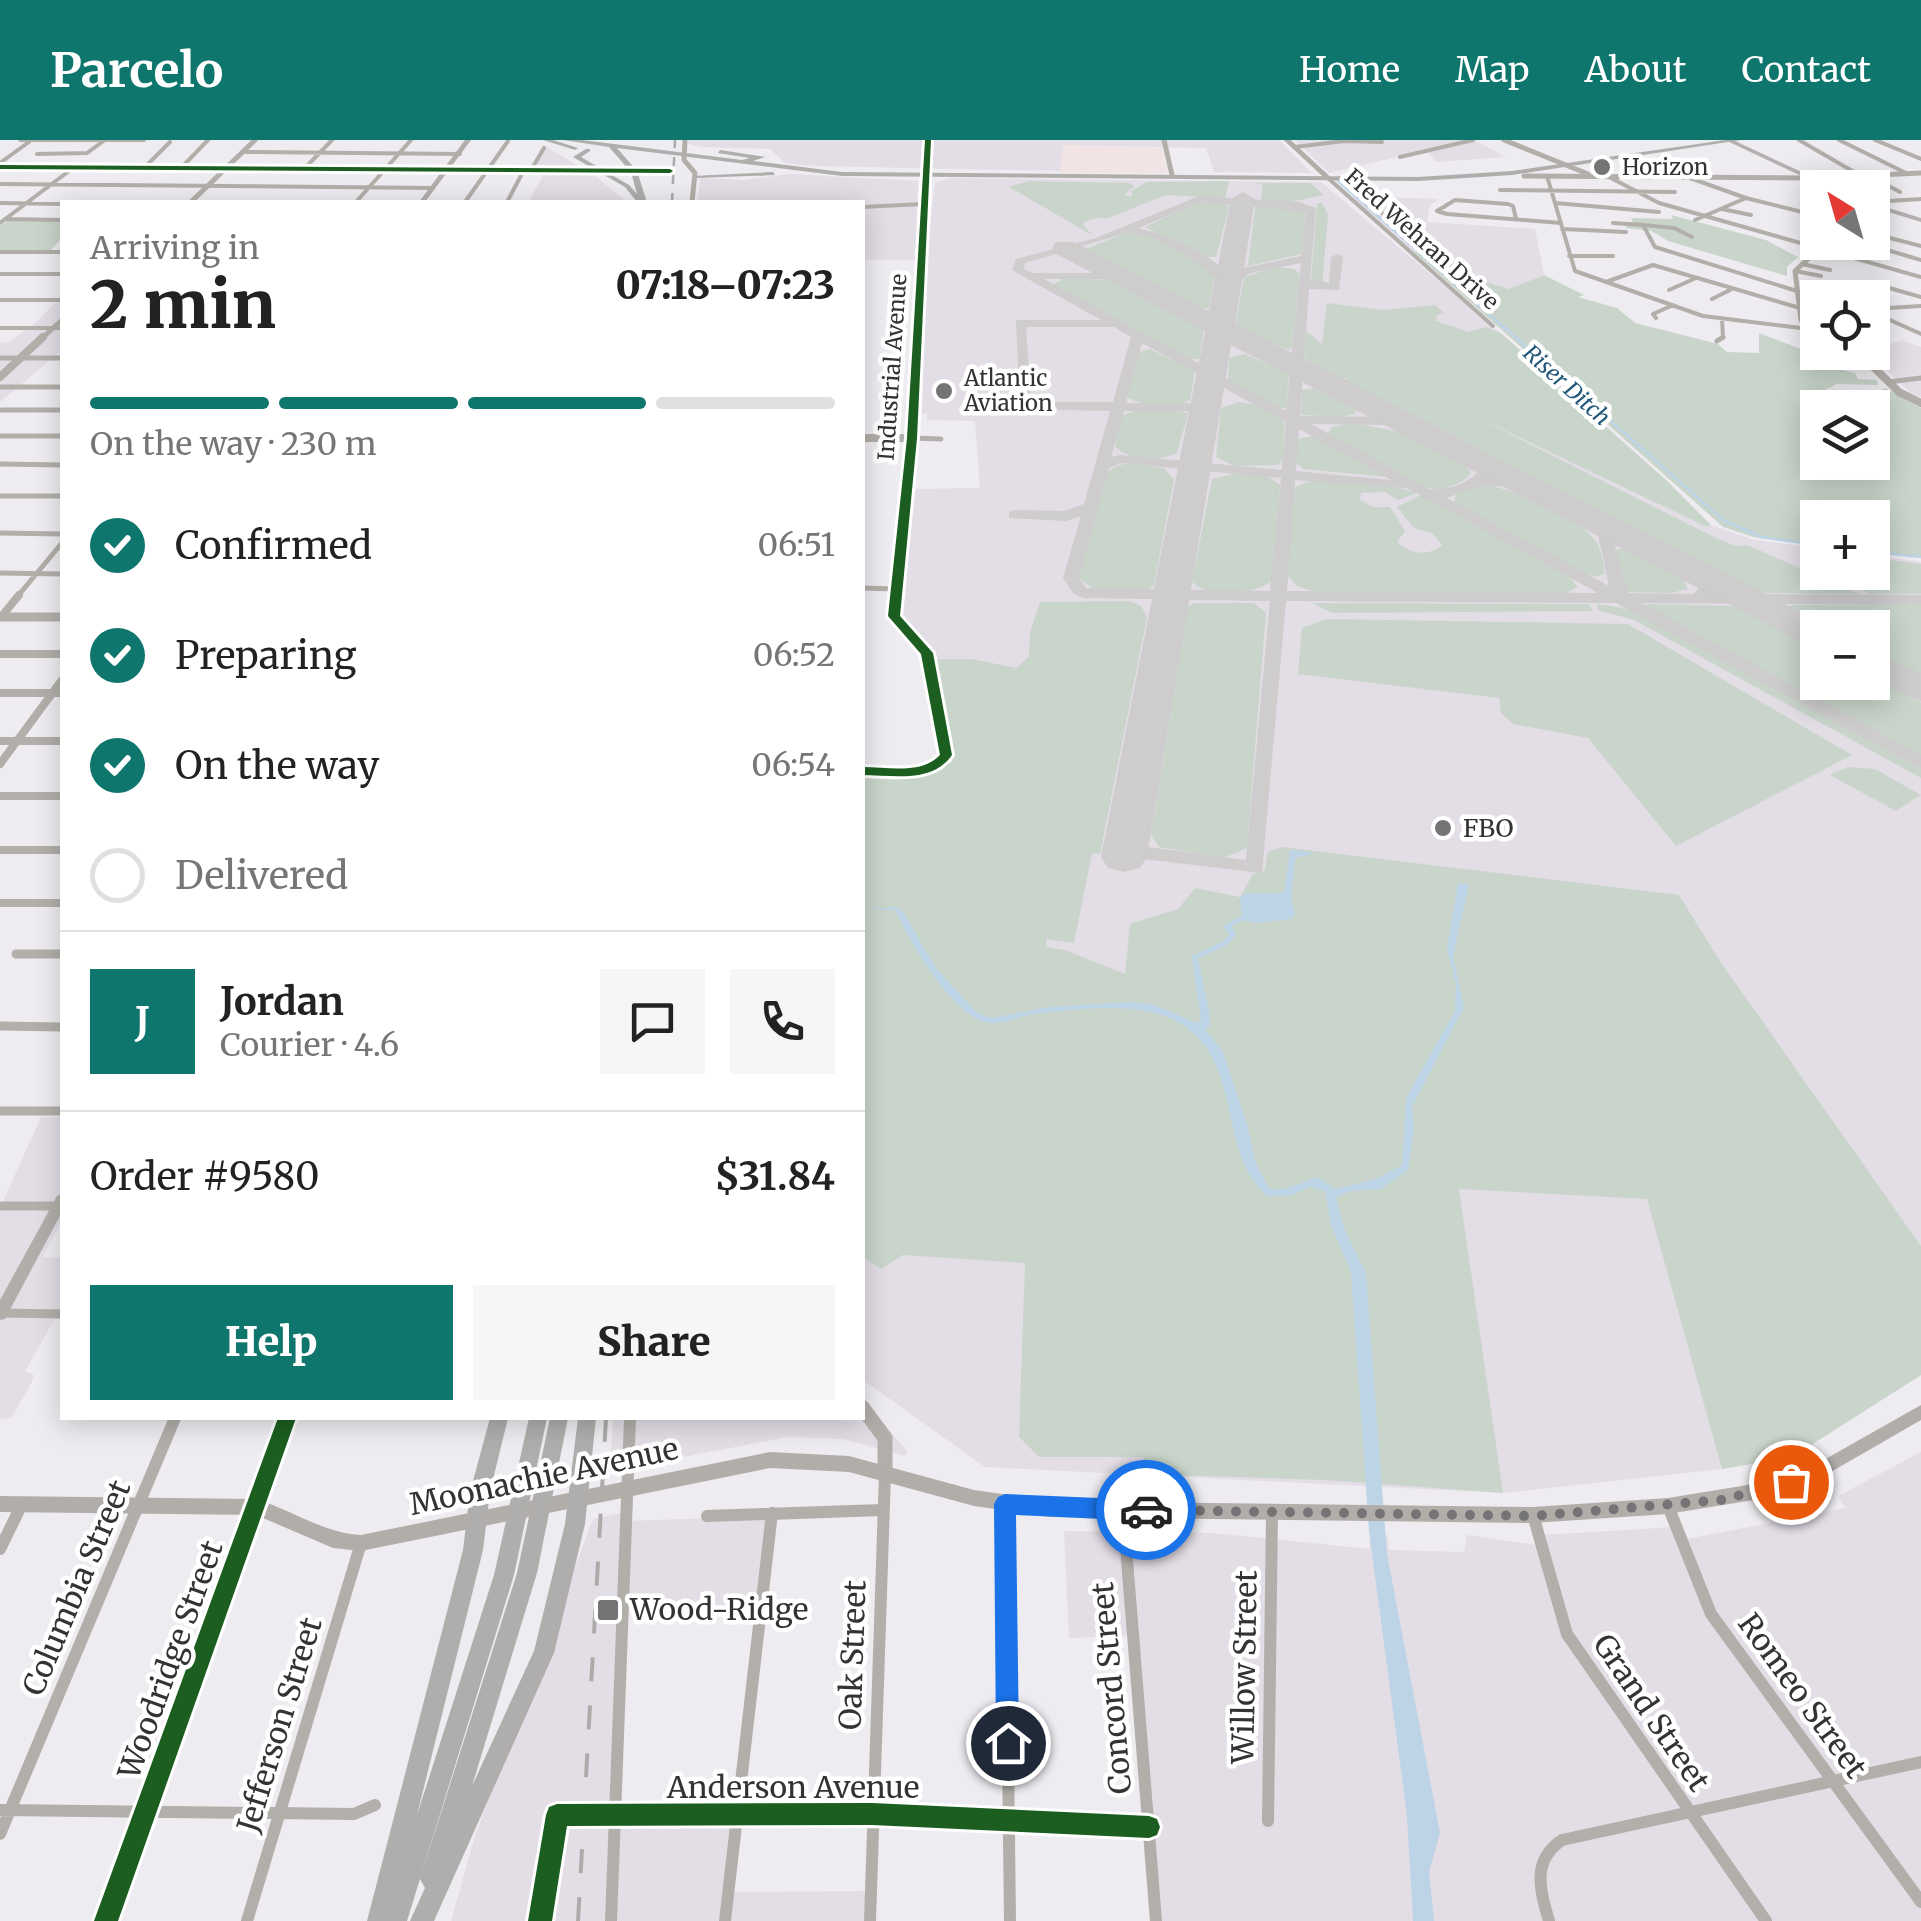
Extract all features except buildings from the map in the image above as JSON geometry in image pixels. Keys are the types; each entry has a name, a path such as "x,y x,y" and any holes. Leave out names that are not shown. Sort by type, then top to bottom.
{"highway":[{"path":"566,140 611,145 634,171 641,200"},
{"path":"1484,176 1730,140"},
{"path":"583,141 742,165 925,177 1524,176"},
{"path":"545,143 611,145"},
{"path":"545,143 627,200"},
{"path":"611,145 576,154 627,186 639,200"},
{"path":"686,145 714,155 802,169 912,173 925,177 1391,176 1480,174 1563,165"},
{"path":"695,157 714,155 762,157 753,161 714,155"},
{"path":"732,176 760,172 742,165"},
{"path":"695,174 824,173"},
{"path":"378,1921 474,1550 499,1420"},
{"path":"395,1921 489,1628 526,1485 538,1420"},
{"path":"420,1921 527,1573 559,1420"},
{"path":"420,1921 544,1653 578,1498 587,1420"}],"main road":[{"path":"424,200 468,140"},
{"path":"1730,140 1800,173"},
{"path":"1890,212 1921,220"},
{"path":"0,1314 60,1205"},
{"name":"Moonachie Avenue","path":"0,1504 256,1508 282,1513 322,1538 361,1544 770,1460 828,1461 1005,1504 1122,1510 1533,1516 1668,1506 1753,1493 1810,1476 1921,1412"}],"street":[{"path":"20,140 170,142"},
{"path":"0,165 35,140"},
{"path":"37,154 87,153 107,140"},
{"path":"180,168 208,140"},
{"path":"193,200 256,140"},
{"path":"304,169 332,140"},
{"path":"358,200 411,140"},
{"path":"466,200 508,140"},
{"name":"Industrial Avenue","path":"865,770 929,770 940,765 946,755 927,653 894,616 912,438 928,140"},
{"path":"1164,140 1172,175"},
{"path":"1286,140 1324,175"},
{"path":"1400,157 1472,140"},
{"path":"1504,140 1596,177"},
{"path":"1799,140 1856,170"},
{"path":"1839,140 1906,174"},
{"path":"1875,140 1921,158"},
{"path":"132,151 144,141"},
{"path":"1295,147 1344,141 1382,142"},
{"path":"144,168 170,142"},
{"path":"508,200 545,143"},
{"path":"686,145 684,160 695,174 692,200"},
{"path":"246,152 460,154"},
{"path":"0,165 670,171"},
{"path":"2,221 74,168"},
{"path":"1890,174 1919,174"},
{"name":"Fred Wehran Drive","path":"1324,175 1493,326"},
{"path":"1524,176 1800,178"},
{"path":"1547,176 1573,270 1722,319 1800,328"},
{"path":"1609,177 1659,203 1800,239"},
{"path":"1340,178 1432,254 1456,268"},
{"path":"1686,178 1800,212"},
{"path":"0,184 433,188"},
{"path":"1890,187 1900,192"},
{"path":"1500,190 1675,192"},
{"path":"1594,191 1612,214"},
{"path":"1695,220 1746,198"},
{"path":"1890,201 1921,198"},
{"path":"1516,219 1513,206 1508,204 1456,200 1437,210 1626,232"},
{"path":"0,203 60,204"},
{"path":"1555,203 1659,212"},
{"path":"865,207 924,204"},
{"path":"1722,209 1751,215"},
{"path":"2,221 60,220"},
{"path":"1613,223 1674,228 1692,238"},
{"path":"1643,224 1655,247 1798,293"},
{"path":"1890,238 1921,246"},
{"path":"1890,251 1921,260"},
{"path":"0,252 60,252"},
{"path":"1569,256 1613,256"},
{"path":"1795,271 1807,260"},
{"path":"1868,260 1921,278"},
{"path":"1802,264 1830,270"},
{"path":"1606,282 1650,265 1800,308 1795,271"},
{"path":"1795,271 1821,276"},
{"path":"0,274 60,274"},
{"path":"1668,290 1696,278"},
{"path":"1890,288 1921,297"},
{"path":"1712,298 1730,290"},
{"path":"0,300 60,300"},
{"path":"1656,318 1652,314 1672,305"},
{"path":"1890,309 1921,306"},
{"path":"1718,341 1723,338 1722,319"},
{"path":"1890,319 1921,331"},
{"path":"0,328 58,328"},
{"path":"0,377 58,328"},
{"path":"0,358 60,358"},
{"path":"1876,370 1921,403"},
{"path":"1888,382 1921,378"},
{"path":"0,387 60,387"},
{"path":"0,410 60,410"},
{"path":"0,436 60,436"},
{"path":"865,438 942,439"},
{"path":"894,438 903,445 907,473"},
{"path":"0,464 60,465"},
{"path":"0,496 60,496"},
{"path":"0,533 60,534"},
{"path":"0,616 60,546"},
{"path":"0,574 60,574"},
{"path":"865,588 896,589"},
{"path":"0,616 60,616"},
{"path":"0,654 60,654"},
{"path":"0,693 58,694"},
{"path":"0,764 58,694"},
{"path":"0,741 60,741"},
{"path":"0,796 60,796"},
{"path":"0,850 60,850"},
{"path":"0,903 60,903"},
{"path":"16,954 60,954"},
{"path":"0,1026 60,1027"},
{"path":"0,1111 60,1112"},
{"path":"0,1206 60,1203"},
{"path":"0,1314 60,1314"},
{"path":"865,1411 885,1438 885,1472"},
{"name":"Columbia Street","path":"0,1834 5,1810 174,1420"},
{"name":"Woodridge Street","path":"106,1921 286,1420"},
{"path":"612,1921 630,1420"},
{"name":"Oak Street","path":"870,1921 885,1472"},
{"path":"0,1549 22,1504"},
{"path":"1005,1504 1010,1921"},
{"name":"Romeo Street","path":"1668,1506 1711,1614 1921,1902"},
{"path":"707,1516 884,1510"},
{"name":"Concord Street","path":"1122,1510 1156,1921"},
{"name":"Willow Street","path":"1268,1822 1272,1512"},
{"path":"725,1921 772,1513"},
{"name":"Grand Street","path":"1533,1516 1567,1634 1766,1921"},
{"name":"Jefferson Street","path":"247,1921 361,1544"},
{"path":"1549,1921 1538,1875 1545,1852 1553,1845 1921,1762"},
{"path":"5,1810 354,1814 375,1805"},
{"name":"Anderson Avenue","path":"540,1921 556,1815 872,1814 1149,1827"}],"shaded area":[{"path":"688,140 1279,140 1312,173 1214,172 1206,148 1064,145 1060,171 813,166 785,163 770,149 703,147 689,144"},
{"path":"1295,140 1474,140 1506,157 1436,162 1426,150 1329,173"},
{"path":"543,145 594,175 625,200 530,200 543,176 532,168"},
{"path":"1063,145 1162,148 1167,173 1060,173"},
{"path":"788,174 918,181 915,260 865,260 865,200 698,200 700,178 743,180"},
{"path":"949,178 1321,182 1502,334 1711,525 1754,540 1800,546 1800,590 1890,590 1890,557 1921,562 1921,1375 1792,1457 1722,1469 1503,1493 985,1467 865,1381 865,766 926,766 941,757 925,649 902,616 914,489 980,488 975,421 927,420 927,414 922,414 925,275 935,183"},
{"path":"1029,181 1129,183 1135,186 1124,195 1132,197 1131,191 1147,182 1229,181 1225,198 1166,195 1106,219 1099,217 1082,223 1092,235 1009,187"},
{"path":"1252,183 1310,183 1324,195 1290,202 1261,200 1263,184"},
{"path":"1350,196 1439,199 1430,205 1427,222 1535,229 1544,275 1509,289 1465,275 1409,249"},
{"path":"1219,201 1229,207 1216,257 1205,257 1145,227 1196,203"},
{"path":"1322,202 1328,215 1322,286 1311,279 1317,204"},
{"path":"1272,204 1306,209 1301,254 1248,266 1255,208"},
{"path":"1671,215 1766,240 1798,257 1787,267 1787,276 1668,241 1651,231 1625,228 1633,222 1631,218 1673,219"},
{"path":"7,221 60,221 60,240 50,251 0,251 0,226"},
{"path":"1125,233 1161,240 1208,268 1215,277 1209,308 1199,308 1086,249"},
{"path":"1412,250 1463,275 1509,289 1544,275 1584,295 1578,297 1617,308 1635,323 1718,344 1727,352 1759,353 1759,333 1800,349 1800,370 1842,370 1855,373 1858,379 1877,380 1878,385 1837,384 1825,390 1800,390 1800,480 1890,480 1890,390 1921,408 1921,557 1890,553 1890,500 1800,500 1800,543 1753,537 1723,527"},
{"path":"1275,267 1294,269 1300,274 1292,348 1288,350 1235,327 1244,277"},
{"path":"1064,278 1111,280 1204,329 1199,359 1188,359 1052,285"},
{"path":"60,298 60,352 0,402 0,343 9,342"},
{"path":"1327,303 1384,310 1435,305 1444,313 1437,315 1436,321 1468,332 1486,327 1502,334 1711,525 1705,526 1474,416 1716,538 1735,546 1747,545 1800,568 1800,590 1851,590 1860,594 1765,593 1748,588 1342,381 1350,377 1340,380 1304,358 1306,331 1322,344"},
{"path":"1902,340 1921,347 1921,397 1886,370 1890,370 1890,345"},
{"path":"1150,349 1195,371 1190,400 1158,406 1127,397 1139,352"},
{"path":"1245,354 1289,374 1286,408 1278,408 1228,380 1229,358"},
{"path":"1313,388 1354,407 1356,413 1343,417 1301,415 1302,390"},
{"path":"1239,402 1258,405 1285,422 1283,459 1278,465 1235,466 1216,457 1221,408"},
{"path":"1139,409 1177,409 1188,414 1177,453 1145,459 1115,447 1121,416"},
{"path":"1353,423 1400,432 1464,464 1471,473 1440,489 1411,482 1363,457 1328,432 1333,427"},
{"path":"1313,436 1387,477 1303,469 1296,462 1297,439"},
{"path":"1132,463 1164,468 1174,480 1154,585 1146,592 1097,591 1078,578 1106,472"},
{"path":"1236,473 1266,475 1280,485 1272,581 1243,592 1220,593 1192,582 1212,479"},
{"path":"1314,479 1396,487 1417,493 1398,500 1385,492 1361,493 1360,500 1373,507 1390,507 1405,531 1397,542 1407,549 1425,552 1442,545 1432,533 1414,528 1397,507 1421,495 1570,576 1577,587 1567,593 1316,592 1297,586 1287,575 1293,488"},
{"path":"1479,485 1525,496 1576,523 1597,543 1605,573 1596,577 1582,573 1454,503 1456,494"},
{"path":"1622,548 1683,579 1688,589 1671,593 1626,592 1616,550"},
{"path":"1890,560 1921,564 1921,594 1870,594 1861,590 1890,590"},
{"path":"1129,601 1141,606 1147,617 1100,854 1092,853 1074,943 1046,939 1046,947 1065,950 1125,974 1130,924 1178,909 1195,888 1240,897 1253,874 1264,872 1268,852 1282,847 1679,895 1719,960 1921,1246 1921,1375 1792,1457 1722,1469 1647,1199 1459,1189 1503,1493 1326,1480 1145,1474 1143,1457 1039,1457 1019,1437 1025,1263 903,1255 881,1269 865,1258 865,771 932,772 952,762 931,659 971,659 1017,668 1029,656 1030,632 1040,602"},
{"path":"1254,603 1266,613 1247,848 1223,858 1159,847 1151,834 1188,606"},
{"path":"1312,603 1589,604 1593,611 1332,613"},
{"path":"1597,604 1629,609 1921,769 1921,778 1634,620 1598,610"},
{"path":"1921,605 1921,677 1890,661 1890,610 1800,610 1800,614 1786,607"},
{"path":"1735,606 1800,639 1800,693 1651,611 1645,607"},
{"path":"1326,619 1628,624 1852,755 1676,846 1588,738 1513,724 1501,713 1499,698 1298,674 1302,628"},
{"path":"1890,686 1921,702 1921,759 1813,700 1890,700"},
{"path":"1848,767 1875,769 1921,795 1896,811 1830,775"},
{"path":"41,1117 60,1117 60,1224 43,1257 60,1258 60,1310 25,1371 34,1375 31,1384 11,1418 0,1419 0,1208"},
{"path":"865,1401 907,1451 906,1456 843,1439 788,1437 610,1471 613,1420 865,1420"},
{"path":"1921,1452 1921,1921 1156,1921 1132,1636 1069,1638 1064,1531 1212,1533 1370,1549 1370,1534 1387,1534 1389,1550 1464,1552 1467,1535 1544,1546 1543,1535 1675,1527 1682,1540 1845,1508 1838,1496"},
{"path":"626,1512 627,1521 770,1516 761,1605 624,1609 614,1812 737,1814 730,1892 872,1891 873,1921 451,1921 475,1836 593,1519"}],"water":[{"path":"1290,850 1315,853 1295,858 1291,899 1295,914 1291,919 1255,923 1244,920 1232,926 1236,935 1226,946 1198,958 1210,1017 1210,1025 1205,1029 1223,1052 1255,1161 1269,1189 1285,1189 1318,1177 1335,1189 1379,1178 1402,1165 1406,1098 1455,1011 1456,984 1447,949 1458,884 1469,884 1453,956 1464,1007 1412,1107 1414,1130 1408,1170 1381,1189 1351,1191 1336,1197 1344,1228 1366,1274 1387,1554 1440,1833 1429,1872 1434,1921 1413,1921 1407,1815 1369,1531 1351,1272 1331,1225 1325,1191 1310,1187 1289,1196 1268,1196 1252,1179 1212,1058 1198,1037 1176,1021 1144,1011 1107,1008 1035,1014 995,1023 977,1019 934,977 896,910 865,909 897,907 904,913 935,967 976,1012 991,1018 1050,1007 1131,1002 1152,1004 1197,1023 1201,1020 1192,956 1224,941 1229,934 1223,926 1242,916 1240,898 1245,893 1284,893"}],"waterway":[{"name":"Riser Ditch","path":"1338,181 1723,520 1761,537 1800,542"},
{"name":"Riser Ditch","path":"1890,554 1921,557"}],"taxiway":[{"path":"1138,335 1018,270 1020,261 1100,240 1199,199 1299,205 1312,210 1307,258"},
{"path":"1125,230 1150,234 1181,247 1211,265 1228,283"},
{"path":"1305,281 1314,287 1335,287 1337,257"},
{"path":"1228,284 1247,270 1307,258"},
{"path":"1293,420 1307,258"},
{"path":"1033,276 1110,276 1129,281"},
{"path":"1112,324 1020,323 1025,406 1118,407"},
{"path":"1118,407 1138,335"},
{"path":"1138,335 1293,420"},
{"path":"1102,465 1118,407"},
{"path":"1118,407 1189,407 1204,415"},
{"path":"1288,475 1293,420"},
{"path":"1293,420 1619,598"},
{"path":"1298,420 1390,421 1413,427"},
{"path":"1102,465 1120,459 1288,475"},
{"path":"1477,460 1485,471 1480,480"},
{"path":"1102,465 1071,578 1080,591 1090,595 1278,596"},
{"path":"1278,596 1288,475"},
{"path":"1288,475 1402,485"},
{"path":"1429,493 1446,494 1480,480"},
{"path":"1480,480 1524,484"},
{"path":"1014,515 1066,516 1090,507"},
{"path":"1604,526 1619,593 1624,598"},
{"path":"1696,573 1709,584 1709,590 1698,599"},
{"path":"1125,851 1255,868 1278,596"},
{"path":"1278,596 1619,598"},
{"path":"1619,598 1624,598"},
{"path":"1619,598 1921,763"},
{"path":"1624,598 1698,599"},
{"path":"1624,598 1627,602"},
{"path":"1698,599 1921,600"}],"runway":[{"path":"1220,328 1243,199"},
{"path":"1065,248 1220,328"},
{"path":"1124,857 1220,328"},
{"path":"1220,328 1800,626"},
{"path":"1890,673 1921,689"}],"railway":[{"path":"672,200 675,140"},
{"path":"578,1921 606,1420"}],"cycle path":[{"path":"865,771 921,771 940,763 946,755 927,653 894,616 912,438 928,140"},
{"path":"0,167 670,171"},
{"path":"106,1921 286,1420"},
{"path":"540,1921 557,1815 872,1814 1149,1827"}],"way so far":[{"path":"1146,1510 1533,1516 1721,1500 1791,1482"}],"place":[{"name":"Horizon","path":"1602,167"},
{"name":"Atlantic Aviation","path":"944,391"},
{"name":"FBO","path":"1443,828"},
{"name":"Wood-Ridge","path":"608,1610"}],"route":[{"path":"1008,1743 1005,1504 1050,1509 1146,1510"}]}
